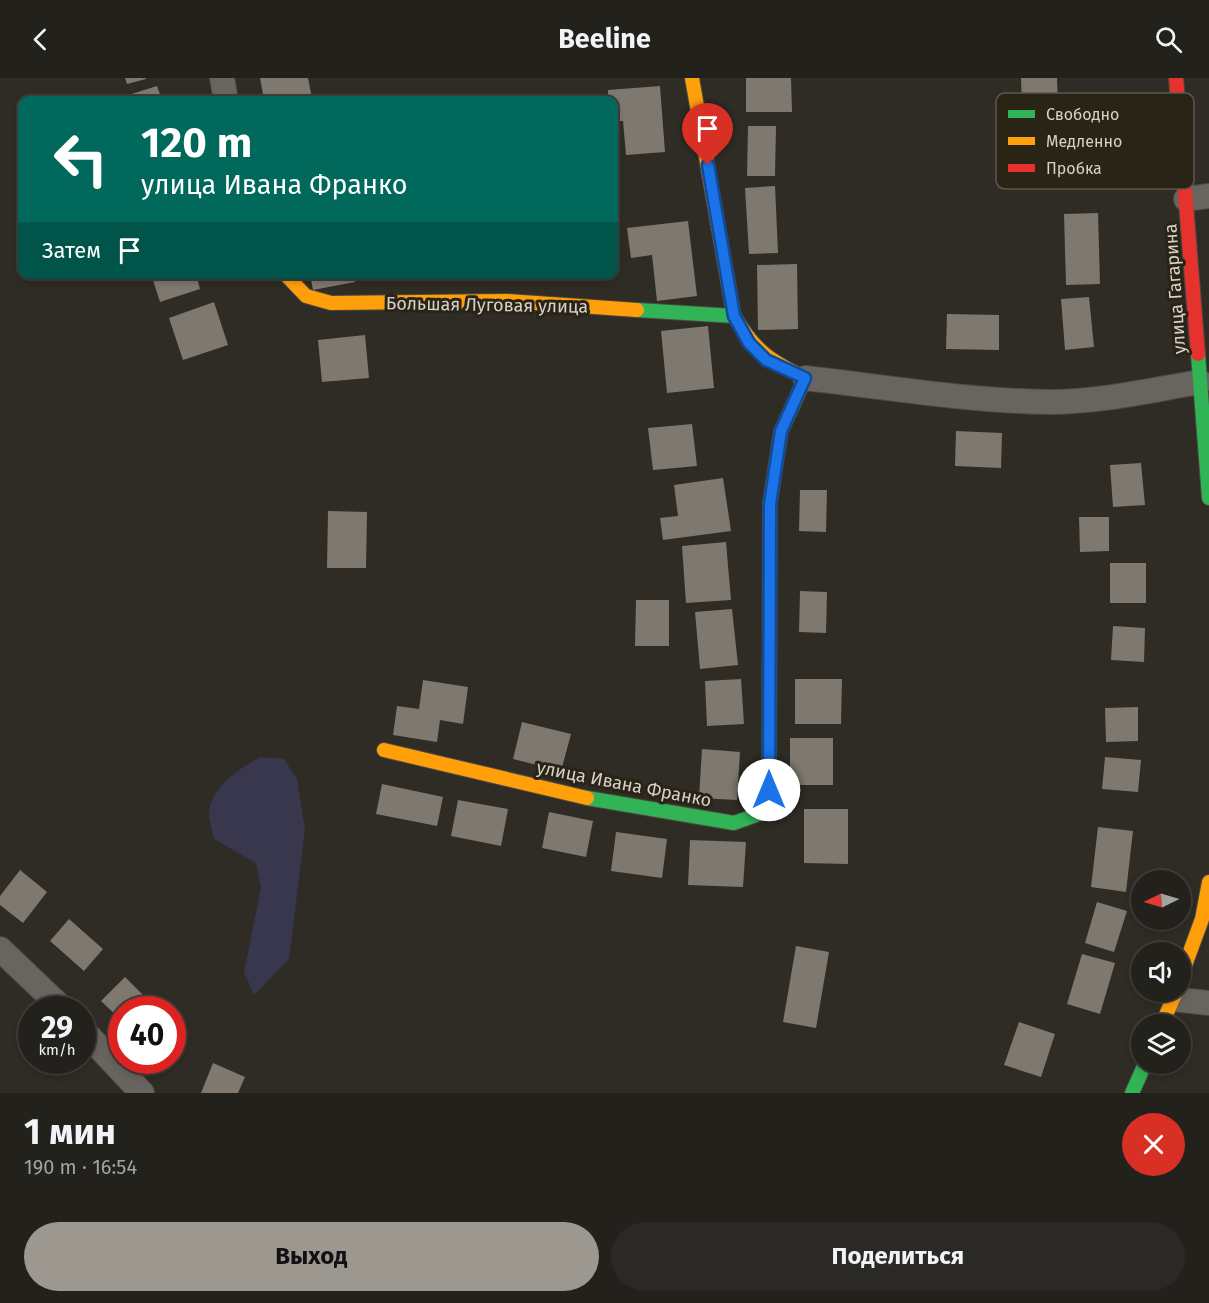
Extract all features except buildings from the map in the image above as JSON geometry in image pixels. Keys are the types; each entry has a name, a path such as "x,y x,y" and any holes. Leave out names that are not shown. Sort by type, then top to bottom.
{"street":[{"path":"222,78 225,96"},
{"path":"692,78 734,316 749,343 766,360 805,378 989,398 1052,402 1099,398 1200,382"},
{"name":"улица Гагарина","path":"1176,78 1179,93"},
{"name":"улица Гагарина","path":"1194,176 1198,198 1200,382 1209,498"},
{"name":"Большая Луговая улица","path":"290,279 306,296 332,303 507,301 734,316"},
{"name":"улица Ивана Франко","path":"384,750 605,802 734,823 759,814 769,790 770,504 781,431 805,378"},
{"path":"1191,950 1202,919 1209,882"},
{"path":"0,949 49,996"},
{"path":"1191,996 1209,1003"},
{"path":"96,1044 142,1093"},
{"path":"1132,1093 1141,1074"}],"shaded area":[{"path":"260,757 284,759 297,779 305,830 289,959 254,995 244,972 261,887 256,863 214,839 209,816 210,806 220,788 243,767"}],"traffic: fast":[{"path":"637,310 734,316"},
{"path":"1198,354 1209,498"},
{"path":"587,798 734,823 759,814 769,791 770,503 781,431 794,403"},
{"path":"1132,1093 1141,1074"}],"traffic: slow":[{"path":"692,78 734,316 749,338 772,360 805,378 794,403"},
{"path":"290,279 306,296 331,303 507,301 637,310"},
{"path":"384,750 587,798"},
{"path":"1191,949 1202,919 1209,882"},
{"path":"1166,1014 1172,1002"}],"traffic: jam":[{"path":"1176,78 1177,93"},
{"path":"1185,189 1198,354"}],"route":[{"path":"708,165 734,316 749,343 766,360 805,378 781,431 770,504 769,790"}]}
